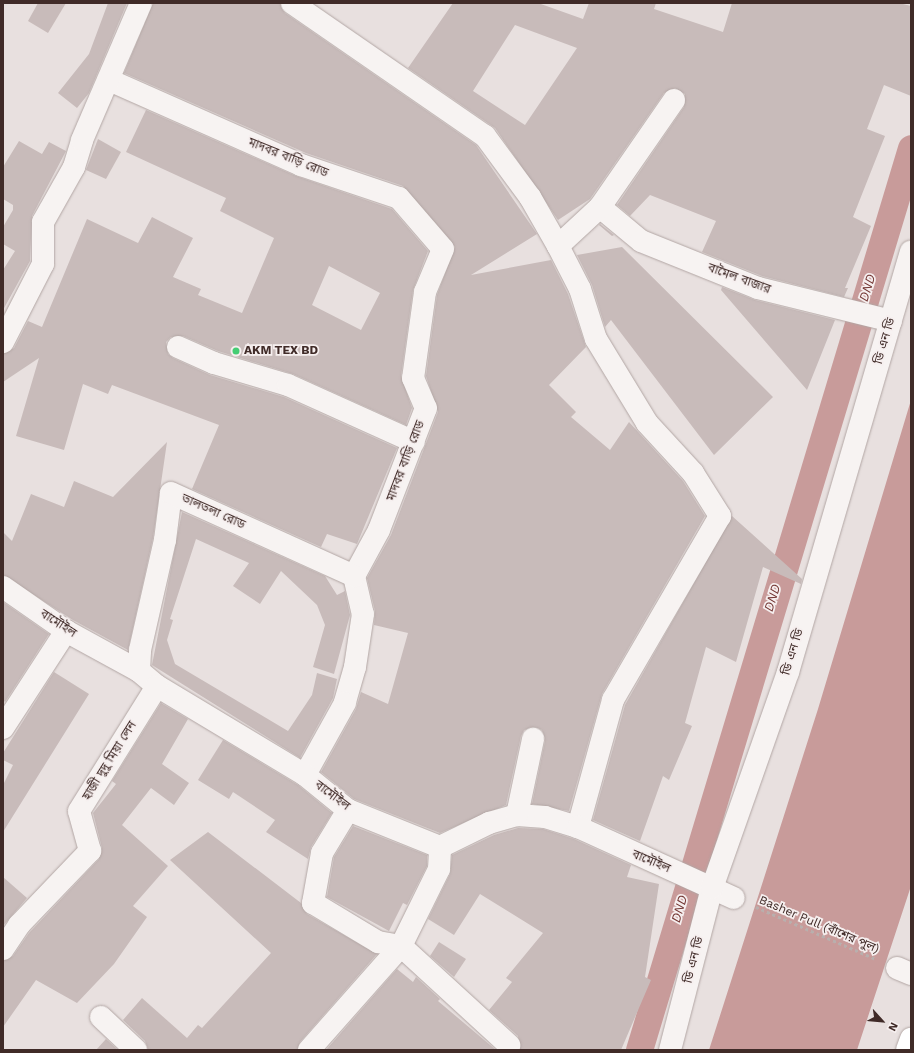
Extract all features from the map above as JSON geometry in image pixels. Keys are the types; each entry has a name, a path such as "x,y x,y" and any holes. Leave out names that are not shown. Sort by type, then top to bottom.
{"main road":[{"path":"907,1050 911,1039"}],"street":[{"path":"3,342 43,264 43,222 74,167 141,3"},
{"path":"292,3 485,136 530,197 558,246 580,289 596,340 647,423 693,473 720,516 613,700 578,827"},
{"name":"মাদবর বাড়ি রোড","path":"109,80 302,165 398,198 443,249 425,292 416,347 413,378 426,408 379,530 354,576"},
{"path":"558,246 600,207 674,100"},
{"name":"বামৈল বাজার","path":"600,207 641,242 758,288 891,321"},
{"name":"ডি এন ডি","path":"670,1050 712,888 788,672 911,252"},
{"path":"178,347 214,363 288,385 414,442"},
{"name":"তালতলা রোড","path":"139,671 140,650 165,540 171,493 354,576"},
{"path":"305,775 345,703 355,667 363,614 354,576"},
{"name":"বামৌইল","path":"3,587 66,631 139,671 157,686 305,775 348,810 440,847 489,823 518,815 546,817 578,827 734,898"},
{"path":"3,728 66,631"},
{"name":"হাজী দুদু মিয়া লেন","path":"3,949 19,925 90,851 79,811 157,686"},
{"path":"518,815 533,739"},
{"path":"348,810 339,830 322,853 313,903 378,942 401,946 509,1045"},
{"path":"309,1050 401,946 439,869 440,847"},
{"path":"101,1017 136,1050"}],"path":[{"name":"Basher Pull (বাঁশের পুল)","path":"734,898 904,971"}],"shaded area":[{"path":"911,400 911,886 857,1050 709,1050 818,709"}],"building":[{"path":"38,3 66,3 48,33 28,21"},
{"path":"108,3 127,3 89,93 77,108 58,93 89,54"},
{"path":"153,3 280,3 285,13 476,145 537,234 471,275 551,260 568,294 586,347 549,385 576,412 571,417 610,450 629,422 683,481 705,516 602,694 569,811 532,804 545,741 542,730 535,727 524,730 521,736 506,805 440,833 354,799 321,772 356,709 361,692 388,704 408,633 374,625 375,611 367,578 391,535 438,412 426,376 437,295 455,247 403,186 306,153 124,73"},
{"path":"453,3 538,3 583,19 589,3 656,3 654,9 723,32 732,3 899,3 911,6 911,96 884,85 867,129 885,136 853,217 871,226 845,288 848,288 844,297 762,276 702,252 716,221 650,195 630,216 617,205 684,107 685,94 675,88 664,93 590,199 558,220 495,128 408,68","holes":["515,25 577,48 525,125 473,91"]},
{"path":"146,110 296,176 392,209 428,251 413,290 401,376 412,408 406,425 293,374 218,351 183,336 171,337 166,342 168,354 173,358 210,375 284,397 397,448 357,544 327,534 321,547 192,489 219,425 112,385 108,394 83,384 64,450 16,436 39,358 3,382 3,354 14,348 28,321 42,327 87,219 138,243 152,217 193,238 173,277 201,289 198,295 242,313 274,238 220,211 226,198 126,152","holes":["329,266 380,293 361,330 312,305"]},
{"path":"98,139 121,152 106,179 86,170"},
{"path":"19,141 42,154 49,142 66,151 32,216 30,261 3,310 3,270 15,251 3,244 3,227 13,210 13,205 3,199 3,167"},
{"path":"600,224 614,235 612,236 599,225"},
{"path":"622,247 773,397 714,455 611,320 605,327 592,285 577,255"},
{"path":"722,287 755,300 835,320 807,390 721,290"},
{"path":"167,442 153,538 128,650 73,620 3,575 3,532 12,541 31,494 64,507 74,481 113,497"},
{"path":"182,512 325,576 337,595 345,591 350,615 334,674 313,667 325,625 317,605 281,571 260,604 233,586 249,563 196,539 170,619 173,620 167,640 175,664 288,731 312,695 317,673 337,679 333,698 300,758 152,665"},
{"path":"732,516 802,579 801,584 763,567 736,662 706,647 685,723 692,726 669,780 663,776 640,841 593,820 625,705"},
{"path":"3,602 49,634 5,702 3,700"},
{"path":"54,672 89,694 3,832 3,785 13,765 3,760 3,753"},
{"path":"161,703 188,719 162,764 189,783 174,805 151,788 122,825 168,866 133,906 147,917 114,964 77,1003 36,980 3,1027 3,961 13,956 29,933 99,859 102,848 93,813 116,784 112,781"},
{"path":"223,740 298,785 332,813 311,847 308,859 266,832 275,820 233,792 229,799 198,780"},
{"path":"353,826 427,855 427,866 407,905 403,903 389,931 327,897 334,857"},
{"path":"518,828 543,829 574,839 631,865 627,877 659,884 645,977 651,980 621,1050 520,1050 518,1036 489,1010 512,982 506,978 543,933 480,894 454,935 428,919 450,874 452,855 494,835"},
{"path":"208,832 301,903 307,914 377,954 300,1042 297,1050 148,1050 145,1041 123,1020 142,998 187,1038 198,1025 202,1028 271,953 170,860"},
{"path":"3,877 27,898 3,926"},
{"path":"439,942 466,959 454,977 430,956"},
{"path":"397,969 413,982 416,977 440,999 438,1001 496,1050 326,1050"},
{"path":"106,1039 118,1050 96,1050"}],"waterway":[{"name":"DND","path":"639,1050 911,148"}],"place":[{"name":"AKM TEX BD","path":"236,351"}]}
